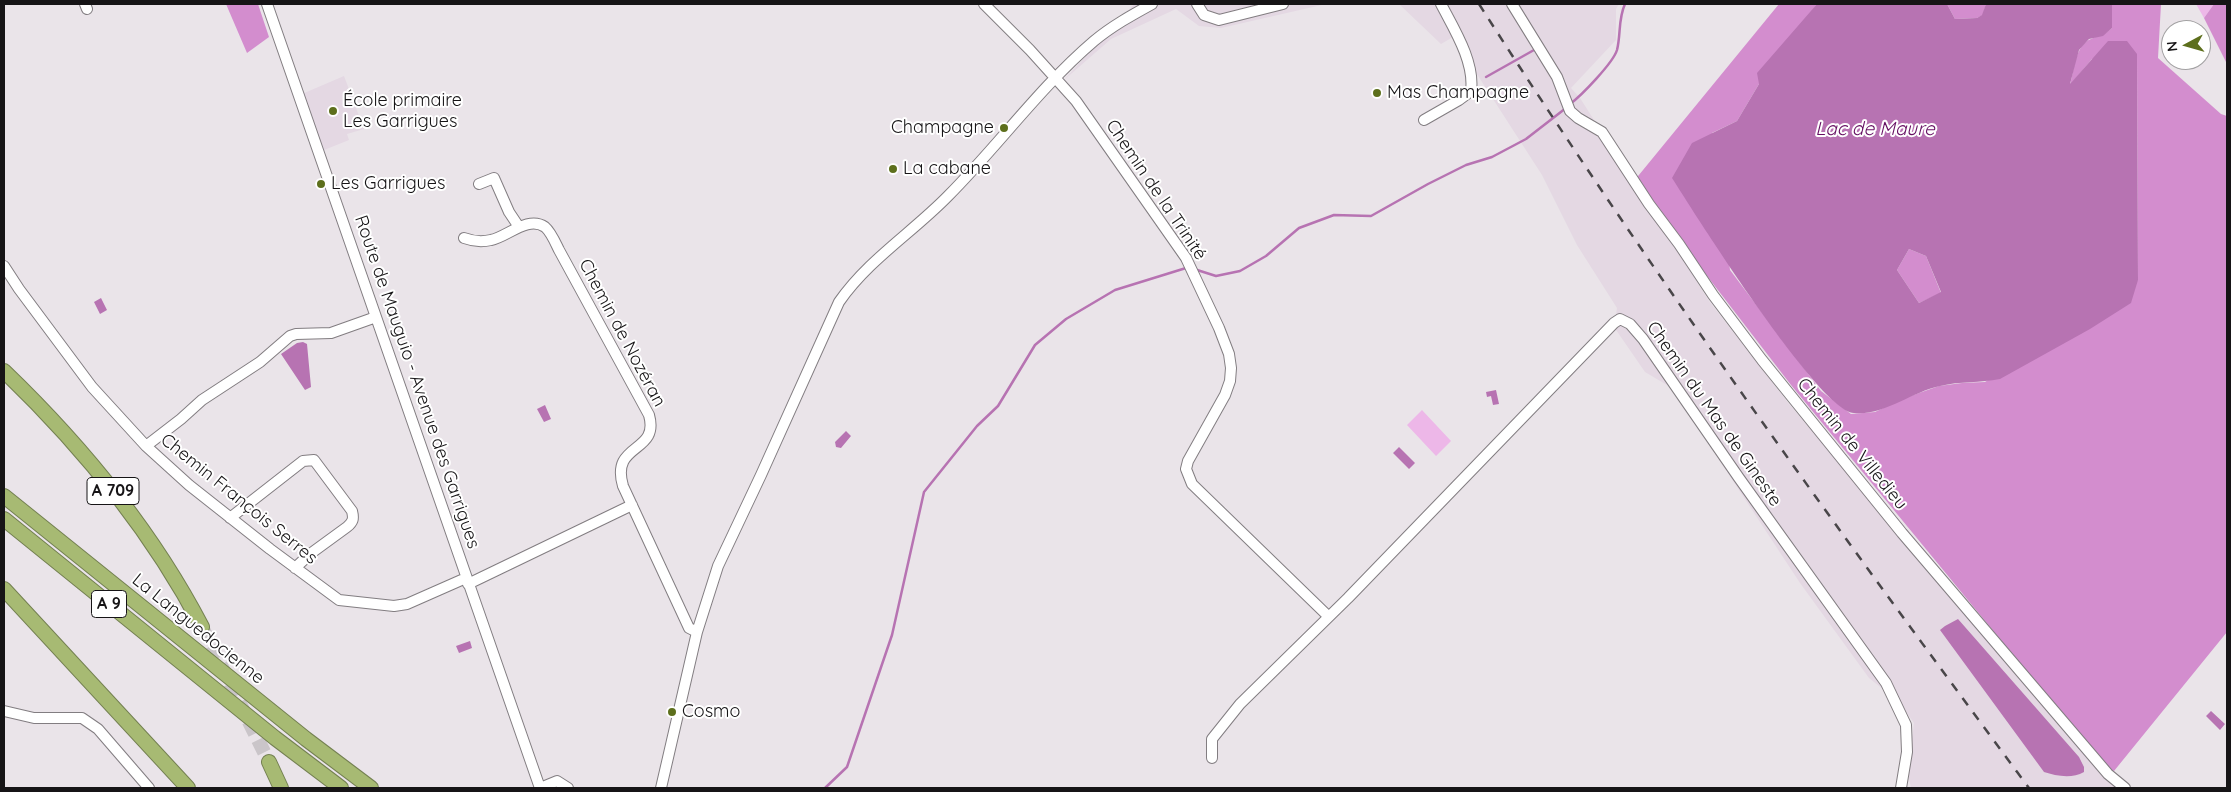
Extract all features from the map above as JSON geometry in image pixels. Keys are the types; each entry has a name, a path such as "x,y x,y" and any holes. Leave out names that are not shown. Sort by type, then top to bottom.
{"highway":[{"name":"A 709","path":"4,371 50,416 108,484 158,552 202,627"},
{"name":"La Languedocienne","path":"4,496 278,718 371,788"},
{"name":"La Languedocienne","path":"4,519 275,738 341,788"},
{"path":"4,589 188,788"},
{"path":"269,762 281,788"}],"street":[{"name":"Chemin de la Trinité","path":"984,4 1076,101 1162,228 1186,258 1219,328 1229,354 1230,381 1225,395 1188,461 1187,475 1200,493 1328,616"},
{"path":"661,788 697,632 711,586 726,546 761,476 839,302 857,279 946,198 979,165 1055,78 1095,40 1125,19 1152,4"},
{"path":"1197,4 1204,16 1219,20 1283,4"},
{"path":"1424,120 1471,91 1472,79 1468,64 1441,4"},
{"name":"Chemin de Villedieu","path":"1512,4 1557,77 1568,107 1578,118 1602,132 1649,204 1680,244 1713,295 1762,360 1902,533 2108,774 2125,788"},
{"name":"Route de Mauguio - Avenue des Garrigues","path":"269,8 540,788"},
{"path":"479,184 494,178 509,212 519,227"},
{"name":"Chemin de Nozéran","path":"464,238 472,241 491,240 519,227 535,223 546,227 596,315 649,415 652,426 650,436 628,452 622,461 620,475 689,628 697,632"},
{"name":"Chemin François Serres","path":"4,266 92,386 146,446 230,518 339,600 394,606 407,604 467,581 632,505"},
{"path":"146,446 181,420 202,400 260,362 290,336 296,334 332,333 376,317"},
{"name":"Chemin du Mas de Gineste","path":"1328,616 1348,598 1531,407 1620,319 1630,324 1643,339 1739,478 1886,683 1906,725 1907,752 1901,788"},
{"path":"230,518 303,461 314,460 352,511 354,517 353,522 348,527 310,554 295,568"},
{"path":"1212,758 1212,739 1219,729 1240,704 1328,616"},
{"path":"4,711 34,718 82,718 98,729 149,788"},
{"path":"540,788 557,781 568,788"}],"shaded area":[{"path":"226,4 258,4 269,37 247,53"},
{"path":"1134,4 1326,4 1221,28 1199,26 1176,9 1111,39 1064,80"},
{"path":"1399,4 1619,4 1616,9 1616,40 1571,88 1580,98 1709,301 1789,404 2117,788 1911,788 1908,774 1914,723 1899,702 1869,678 1800,583 1672,388 1645,372 1614,327 1617,308 1577,245 1542,175 1453,37 1441,44"},
{"path":"1779,4 1817,4 1759,84 1737,121 1712,133 1730,270 1821,391 1851,414 1875,412 1902,399 1939,386 1985,382 2138,280 2137,54 2092,59 2070,85 2078,52 2086,42 2112,28 2112,4 2161,4 2158,58 2161,61 2161,70 2172,70 2221,114 2227,116 2227,632 2114,771 2106,768 1791,385 1634,181"},
{"path":"1947,4 1986,4 1983,15 1977,18 1955,19"},
{"path":"2196,4 2214,4 2204,18"},
{"path":"2214,4 2227,4 2227,64 2211,32 2211,20 2205,20 2204,18"},
{"name":"École primaire Les Garrigues","path":"344,76 364,129 347,134 349,140 324,150 302,94"},
{"path":"1909,249 1926,256 1941,293 1919,303 1897,270"},
{"path":"1422,410 1451,441 1436,456 1407,425"}],"water":[{"name":"Lac de Maure","path":"1817,4 1947,4 1955,19 1977,18 1982,15 1986,4 2112,4 2112,28 2103,36 2089,39 2079,50 2070,84 2108,41 2127,41 2137,54 2138,280 2131,303 2090,329 2000,379 1940,386 1876,411 1865,413 1854,413 1837,404 1814,381 1758,308 1672,178 1692,143 1737,121 1759,84 1757,73","holes":["1909,249 1926,256 1941,292 1919,303 1897,270"]},
{"path":"101,298 107,310 100,314 94,302"},
{"path":"303,342 307,344 311,387 305,390 281,354 297,343"},
{"path":"1496,390 1499,404 1493,405 1491,396 1487,397 1486,392"},
{"path":"545,405 551,419 544,422 537,409"},
{"path":"846,431 851,436 841,448 836,447 835,442"},
{"path":"1399,447 1415,463 1409,469 1393,453"},
{"path":"1958,619 2079,757 2084,767 2084,772 2069,776 2059,776 2044,772 1940,630"},
{"path":"470,641 472,648 459,653 456,646"},
{"path":"2211,711 2225,724 2220,730 2206,716"}],"waterway":[{"path":"1570,104 1596,79 1614,56 1617,50 1621,15 1625,4"},
{"path":"1486,77 1534,50"},
{"path":"1194,269 1216,276 1240,271 1266,256 1299,228 1334,215 1371,216 1466,165 1492,157 1526,139 1566,108"},
{"path":"825,788 847,767 892,635 924,492 977,426 998,406 1035,345 1066,319 1115,290 1186,268"}],"tunnel":[{"path":"202,627 269,762"}],"railway":[{"path":"1479,4 1611,204 1747,401 2029,788"}],"place":[{"name":"Mas Champagne","path":"1377,93"},
{"name":"École primaire Les Garrigues","path":"333,111"},
{"name":"Champagne","path":"1004,128"},
{"name":"La cabane","path":"893,169"},
{"name":"Les Garrigues","path":"321,184"},
{"name":"Cosmo","path":"672,712"}]}
